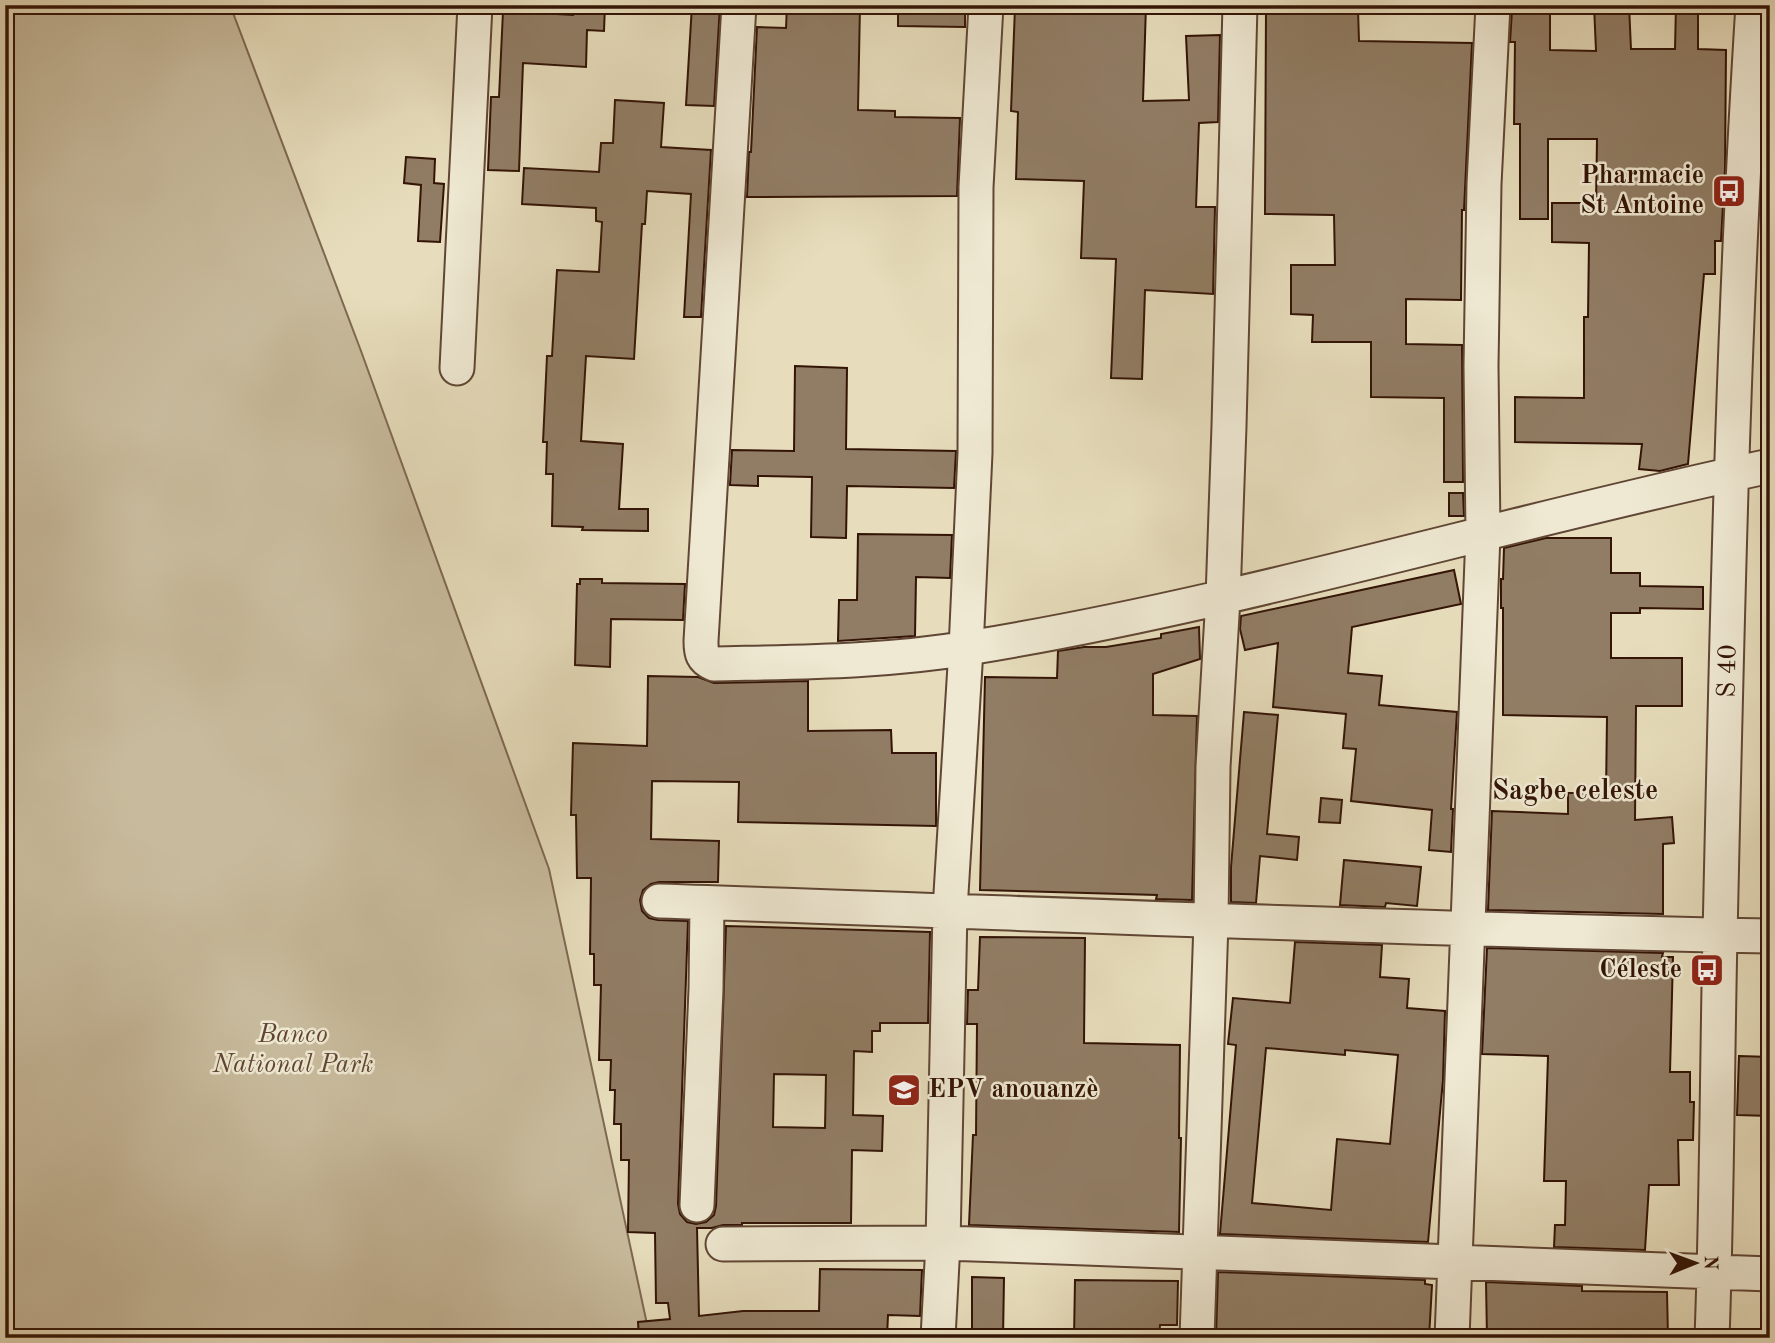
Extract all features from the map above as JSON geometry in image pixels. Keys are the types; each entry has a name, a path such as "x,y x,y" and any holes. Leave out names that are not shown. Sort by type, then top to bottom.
{"street":[{"path":"457,368 475,5"},
{"path":"738,5 701,653 706,661 714,664 827,662 966,649 1223,598 1332,569 1770,466"},
{"path":"938,1338 943,1243 950,910 975,453 976,187 986,5"},
{"path":"1197,1338 1211,922 1213,767 1223,598 1240,5"},
{"path":"1452,1338 1483,534 1481,353 1493,5"},
{"name":"S 40","path":"1712,1338 1730,474 1742,171 1754,5"},
{"path":"659,901 1211,922 1770,936"},
{"path":"697,1205 707,903"},
{"path":"723,1244 943,1243 1770,1274"}],"green space":[{"name":"Banco National Park","path":"5,5 230,5 361,351 549,869 650,1338 5,1338"}],"building":[{"path":"574,5 605,5 604,31 587,30 586,67 523,63 519,171 488,170 491,97 499,97 503,11 573,15"},
{"path":"692,5 720,5 714,106 686,105"},
{"path":"787,5 860,5 858,110 895,111 895,117 960,118 957,196 747,197 757,27 786,28"},
{"path":"898,5 965,5 965,27 898,26"},
{"path":"1043,5 1146,5 1143,101 1189,100 1186,36 1220,35 1218,122 1199,123 1196,207 1215,207 1213,294 1145,290 1142,379 1111,378 1116,259 1081,258 1084,181 1016,179 1018,112 1011,111 1015,7 1043,8"},
{"path":"1594,5 1629,5 1631,49 1675,49 1676,5 1698,5 1698,49 1726,50 1725,169 1721,241 1715,241 1715,274 1704,274 1688,464 1660,471 1639,469 1642,444 1515,442 1515,397 1584,398 1584,317 1588,317 1589,243 1552,242 1552,203 1596,203 1597,139 1548,139 1548,219 1520,219 1520,124 1514,124 1515,42 1510,42 1512,10 1550,10 1550,50 1596,51"},
{"path":"1266,8 1358,9 1359,41 1472,43 1462,210 1461,300 1406,299 1406,344 1462,345 1463,482 1444,482 1444,398 1371,397 1371,342 1312,342 1313,315 1291,314 1291,265 1335,265 1334,215 1265,214"},
{"path":"615,100 664,103 661,147 711,150 701,317 684,317 691,194 647,191 645,224 642,224 634,359 586,356 581,441 623,444 619,509 648,509 648,531 582,530 583,527 552,526 553,474 546,474 547,442 543,442 547,356 552,356 557,270 599,272 602,222 596,221 596,208 522,204 524,168 599,172 601,143 613,143"},
{"path":"406,157 435,159 434,183 444,184 440,242 418,241 421,185 404,183"},
{"path":"795,366 847,368 846,449 956,451 954,488 847,486 846,538 811,537 812,477 758,476 758,486 730,485 732,450 794,451"},
{"path":"1449,493 1463,493 1464,516 1449,516"},
{"path":"858,534 952,535 950,578 916,577 915,636 838,641 839,600 857,600"},
{"path":"1546,538 1611,538 1611,573 1640,573 1640,586 1703,587 1703,609 1640,608 1640,613 1611,613 1611,658 1682,658 1682,706 1636,706 1635,820 1672,817 1674,843 1663,844 1663,914 1488,910 1492,811 1568,814 1568,793 1606,793 1607,717 1503,715 1501,579 1504,548"},
{"path":"1454,570 1461,604 1352,627 1348,673 1382,676 1379,705 1457,712 1451,852 1429,850 1432,810 1351,801 1356,749 1343,748 1346,714 1273,707 1278,643 1245,650 1240,629 1241,616"},
{"path":"580,579 602,579 602,583 685,584 683,620 611,619 610,667 575,665 577,584 580,584"},
{"path":"1199,627 1200,659 1153,674 1153,715 1197,716 1192,900 1156,899 1157,895 980,890 985,677 1057,678 1058,651 1161,638 1161,634"},
{"path":"648,676 698,677 714,683 808,681 808,731 891,730 892,753 936,753 936,826 738,822 739,782 652,781 651,839 719,841 718,882 659,882 643,890 640,900 642,911 649,918 688,921 678,1204 680,1214 687,1222 696,1224 706,1222 714,1215 716,1206 726,926 930,932 928,1023 880,1023 880,1031 872,1031 872,1052 854,1051 853,1115 883,1116 882,1151 852,1150 851,1223 742,1223 697,1228 699,1316 743,1311 819,1311 820,1269 922,1270 920,1316 888,1315 887,1338 639,1338 638,1322 670,1319 668,1303 656,1303 655,1233 628,1232 629,1160 621,1160 621,1124 614,1124 615,1090 610,1090 611,1060 599,1060 601,985 594,985 594,954 590,954 591,878 577,878 576,815 571,815 573,743 647,746","holes":["774,1074 826,1075 825,1128 773,1127"]},
{"path":"1244,712 1278,715 1267,834 1299,837 1297,860 1260,856 1256,903 1231,902 1231,867"},
{"path":"1321,798 1342,800 1340,823 1319,822"},
{"path":"1344,860 1421,867 1417,906 1386,903 1385,907 1340,905"},
{"path":"980,937 1085,938 1084,1043 1180,1045 1179,1232 969,1225 973,1135 976,1135 977,1024 967,1024 968,990 978,990"},
{"path":"1295,942 1382,945 1380,977 1409,979 1407,1008 1445,1011 1443,1080 1428,1242 1220,1234 1236,1045 1228,1044 1233,998 1290,1003","holes":["1266,1048 1345,1055 1345,1050 1398,1055 1390,1144 1337,1139 1331,1210 1252,1203"]},
{"path":"1487,948 1663,953 1662,957 1673,957 1670,1072 1690,1072 1690,1102 1694,1102 1693,1140 1678,1140 1679,1185 1649,1185 1645,1250 1554,1247 1555,1225 1565,1225 1566,1181 1544,1181 1548,1056 1482,1054"},
{"path":"1739,1056 1770,1057 1770,1116 1737,1115"},
{"path":"1218,1272 1425,1280 1425,1284 1432,1285 1429,1338 1216,1338"},
{"path":"972,1277 1004,1278 1003,1338 972,1338"},
{"path":"1075,1280 1178,1281 1177,1325 1160,1325 1159,1338 1074,1338"},
{"path":"1486,1282 1582,1286 1582,1291 1667,1292 1668,1338 1487,1338"}],"place":[{"name":"Pharmacie St Antoine","path":"1729,191"},
{"name":"Céleste","path":"1707,970"},
{"name":"EPV anouanzè","path":"904,1090"}],"district":[{"name":"Sagbe celeste","path":"1575,792"}]}
